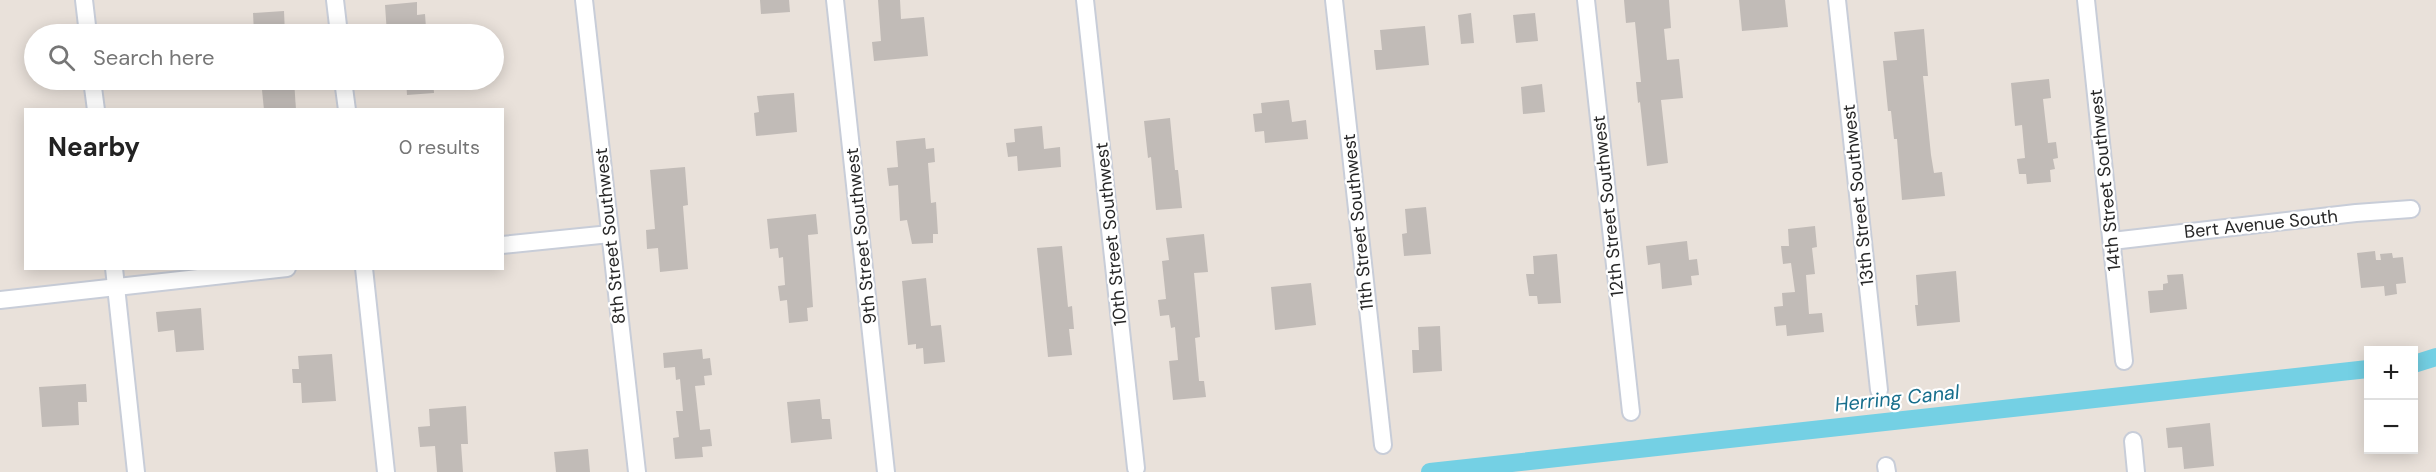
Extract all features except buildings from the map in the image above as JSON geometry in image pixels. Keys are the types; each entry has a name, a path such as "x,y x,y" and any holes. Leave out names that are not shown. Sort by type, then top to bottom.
{"street":[{"path":"84,0 87,24"},
{"path":"335,0 338,24"},
{"name":"8th Street Southwest","path":"584,0 637,472"},
{"name":"9th Street Southwest","path":"835,0 886,472"},
{"name":"10th Street Southwest","path":"1085,0 1136,468"},
{"name":"11th Street Southwest","path":"1334,0 1383,445"},
{"name":"12th Street Southwest","path":"1586,0 1631,412"},
{"name":"13th Street Southwest","path":"1837,0 1878,390"},
{"name":"14th Street Southwest","path":"2086,0 2124,361"},
{"path":"94,90 96,108"},
{"path":"345,90 347,108"},
{"name":"Bert Avenue South","path":"2112,240 2411,209"},
{"path":"504,245 610,234"},
{"path":"114,270 136,472"},
{"path":"0,300 269,270"},
{"path":"364,270 386,472"},
{"path":"2133,441 2136,472"}],"waterway":[{"name":"Herring Canal","path":"2418,363 2436,357"},
{"name":"Herring Canal","path":"1430,472 2364,369"}]}
